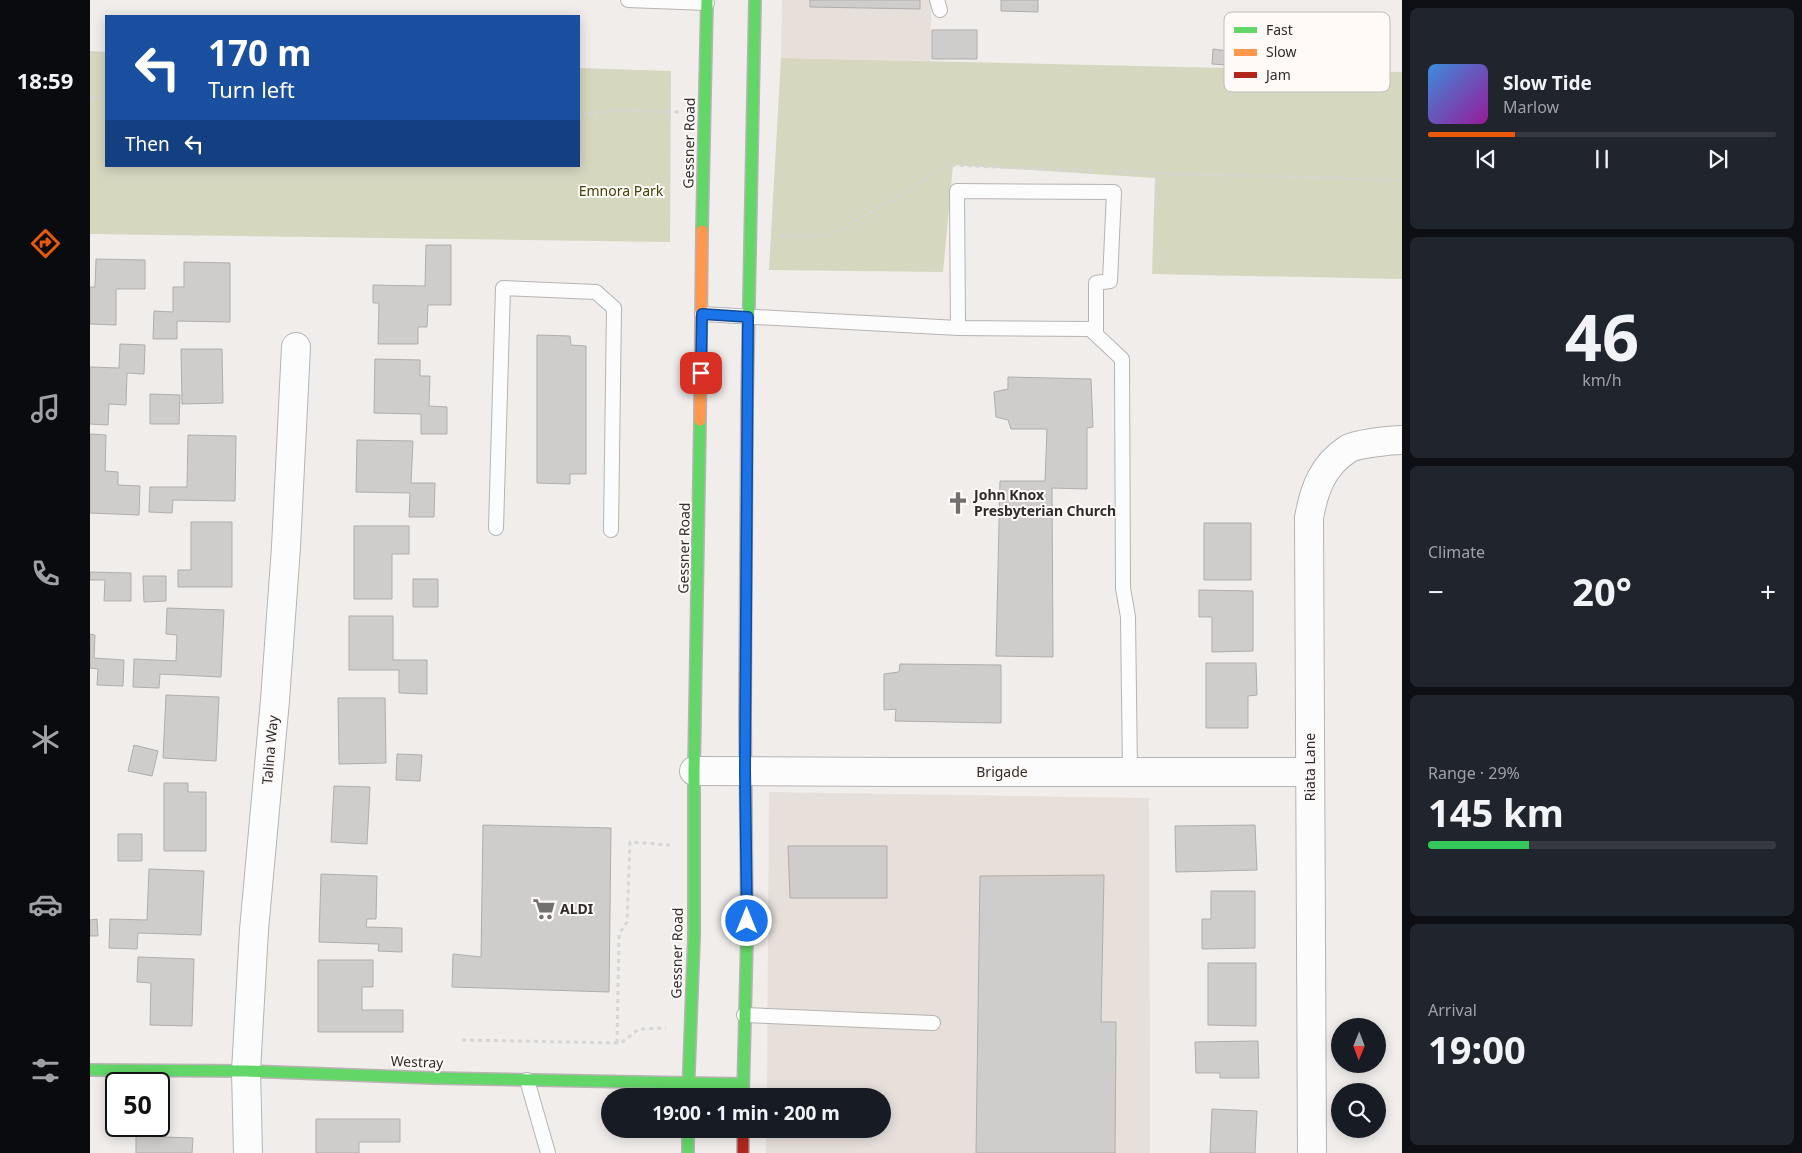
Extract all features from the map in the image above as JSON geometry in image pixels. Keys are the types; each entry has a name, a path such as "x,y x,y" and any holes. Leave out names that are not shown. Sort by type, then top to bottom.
{"main road":[{"path":"742,1088 747,936 745,771 748,317 754,0"},
{"name":"Gessner Road","path":"688,1088 694,936 694,770 702,314 700,268 707,2"},
{"name":"Westray","path":"90,1070 246,1071 527,1080 742,1084"},
{"path":"688,1138 688,1153"},
{"path":"743,1138 743,1153"}],"street":[{"name":"Talina Way","path":"248,1153 246,1071 254,930 275,700 286,547 296,347"},
{"name":"Riata Lane","path":"1312,1153 1309,518 1314,493 1326,469 1349,448 1402,440"},
{"name":"Brigade","path":"694,770 1310,772"}],"lane":[{"path":"628,0 707,2"},
{"path":"958,328 957,191 1114,192 1110,281 1096,283 1096,333"},
{"path":"496,528 503,288 596,292 614,308 610,530"},
{"path":"702,314 958,328 1090,329 1122,359 1123,588 1128,617 1130,772"},
{"path":"744,1015 933,1022"},
{"path":"527,1080 548,1153"}],"path":[{"path":"90,98 105,98"},
{"path":"580,115 621,110 705,113"},
{"path":"617,1043 619,934 628,922 630,842 670,845"},
{"path":"462,1040 621,1043 639,1029 669,1028"}],"shaded area":[{"path":"782,0 931,0 931,61 781,58"},
{"path":"769,792 1149,798 1150,1153 766,1153 766,1138 891,1138 891,1088 767,1088"}],"green space":[{"name":"Emnora Park","path":"90,51 105,52 105,167 580,167 580,68 671,71 670,242 90,234"},
{"path":"781,58 1224,68 1224,92 1390,92 1390,72 1402,72 1402,279 1152,274 1155,178 953,165 943,272 769,270"}],"building":[{"path":"810,0 920,0 920,9 810,7"},
{"path":"1001,0 1038,0 1038,12 1001,11"},
{"path":"932,30 977,30 977,59 932,59"},
{"path":"1213,49 1224,50 1224,65 1212,64"},
{"path":"426,245 451,245 451,305 428,305 427,327 418,327 418,344 378,344 379,303 373,303 373,285 425,286"},
{"path":"96,259 145,260 145,289 116,289 116,325 90,324 90,287 95,287"},
{"path":"184,262 230,263 230,322 177,321 177,339 153,339 154,311 173,312 173,287 184,287"},
{"path":"537,335 570,336 571,345 586,346 586,474 570,474 570,484 537,483"},
{"path":"120,344 145,345 144,374 127,373 126,405 109,404 108,425 90,424 90,367 119,368"},
{"path":"181,349 222,349 223,403 182,404"},
{"path":"375,359 420,360 420,376 430,376 429,406 447,407 447,434 421,434 421,414 374,413"},
{"path":"1008,377 1091,379 1093,427 1087,428 1087,489 1052,488 1053,657 996,656 1000,481 1045,481 1047,429 1011,429 1008,420 996,417 994,392 1008,389"},
{"path":"150,394 180,395 179,424 150,424"},
{"path":"90,434 106,435 105,471 118,472 118,485 140,486 139,515 90,513"},
{"path":"188,435 236,436 235,501 173,500 172,513 149,512 150,487 187,487"},
{"path":"357,440 413,441 411,483 435,483 434,517 409,517 410,493 356,492"},
{"path":"191,522 232,522 232,587 178,587 178,570 191,570"},
{"path":"1204,523 1251,523 1251,580 1204,580"},
{"path":"354,526 409,526 409,554 392,554 392,599 354,599"},
{"path":"90,572 131,573 131,601 104,601 105,580 90,580"},
{"path":"143,576 166,576 166,601 144,602"},
{"path":"413,579 438,579 438,607 413,607"},
{"path":"1199,590 1253,591 1253,651 1212,652 1212,617 1199,617"},
{"path":"167,608 224,610 221,677 160,674 159,688 133,687 134,659 176,661 177,635 166,634"},
{"path":"349,616 393,616 393,660 427,660 427,694 399,693 399,670 349,670"},
{"path":"90,634 95,635 94,658 124,660 123,686 97,685 98,669 90,668"},
{"path":"1206,663 1256,663 1257,695 1248,696 1248,728 1206,728"},
{"path":"900,664 1001,665 1001,723 895,721 896,709 884,710 884,674 899,672"},
{"path":"166,695 219,697 216,761 163,758"},
{"path":"338,698 385,698 386,763 339,764"},
{"path":"134,745 158,751 152,776 128,771"},
{"path":"397,754 422,755 420,781 396,780"},
{"path":"164,783 188,783 188,792 206,792 206,851 164,851"},
{"path":"334,786 370,787 367,844 331,842"},
{"path":"483,825 611,828 609,992 452,987 453,954 481,957"},
{"path":"1255,825 1257,870 1176,872 1175,826"},
{"path":"118,834 142,834 142,861 118,861"},
{"path":"788,846 887,846 887,898 790,898"},
{"path":"149,869 204,871 201,935 138,933 137,949 109,948 110,919 147,920"},
{"path":"321,874 377,876 376,919 367,919 366,927 402,928 402,952 378,951 379,944 319,942"},
{"path":"1104,875 1101,1022 1116,1022 1115,1153 976,1153 980,876"},
{"path":"1211,891 1255,891 1255,948 1202,949 1202,919 1211,919"},
{"path":"97,919 98,936 90,936 90,920"},
{"path":"138,957 194,959 192,1026 150,1025 151,983 137,982"},
{"path":"318,960 373,960 373,987 362,987 362,1010 403,1010 403,1032 318,1032"},
{"path":"1208,963 1256,963 1256,1026 1208,1025"},
{"path":"1258,1041 1259,1078 1220,1078 1220,1073 1196,1073 1195,1042"},
{"path":"1212,1109 1257,1111 1255,1153 1210,1153"},
{"path":"316,1119 400,1119 400,1142 359,1142 359,1153 316,1153"},
{"path":"136,1137 193,1138 192,1153 136,1153"}],"traffic: fast":[{"path":"702,231 707,0"},
{"path":"747,400 755,0"},
{"path":"688,1088 694,937 694,771 700,420"},
{"path":"743,1088 747,936 745,716"},
{"path":"90,1070 246,1071 432,1078 742,1084"},
{"path":"688,1138 688,1153"}],"traffic: slow":[{"path":"700,420 702,231"},
{"path":"745,716 747,400"}],"traffic: jam":[{"path":"743,1138 743,1153"}],"place":[{"name":"John Knox Presbyterian Church","path":"958,503"},
{"name":"ALDI","path":"544,909"}],"route":[{"path":"701,373 702,314 748,317 745,771 747,921"}]}
